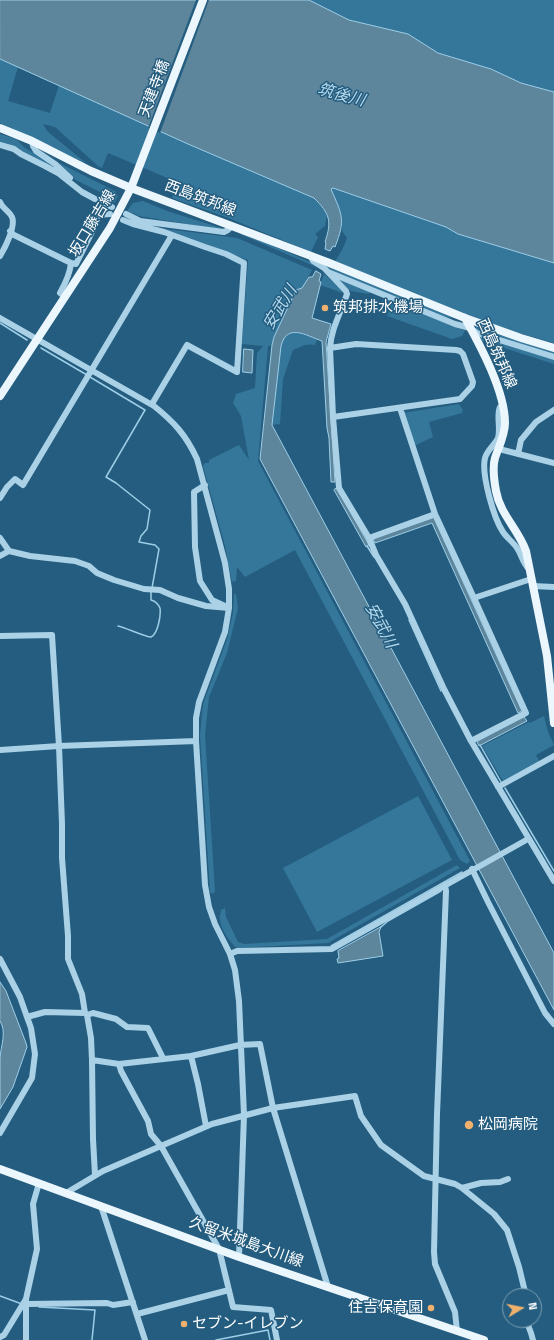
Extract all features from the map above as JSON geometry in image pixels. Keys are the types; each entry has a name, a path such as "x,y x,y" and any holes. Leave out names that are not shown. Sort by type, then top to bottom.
{"main road":[{"name":"天建寺橋","path":"132,188 203,0"},
{"name":"坂口藤吉線","path":"0,128 32,141 91,171 132,188 110,228 0,396"},
{"name":"西島筑邦線","path":"132,188 310,255 465,318 490,368 503,407 506,422 504,436 494,466 496,491 503,512 521,539 526,551 552,684 554,723"},
{"path":"465,318 554,348"},
{"name":"久留米城島大川線","path":"0,1169 219,1249 484,1340"}],"street":[{"path":"32,141 36,151 55,164 95,199 102,204 112,207"},
{"path":"0,145 14,150 46,166 58,173 82,192 95,199"},
{"path":"0,202 12,216 13,223 0,256"},
{"path":"10,231 14,235 71,263 76,264 92,232 102,204"},
{"path":"98,216 110,214"},
{"path":"152,404 187,345 237,372 244,263 226,254 172,235 133,224 125,217 152,223 224,232 232,226"},
{"path":"0,498 7,487 15,479 23,485 172,235"},
{"path":"310,255 313,261 328,272 346,291 347,294 334,325 330,341 338,484 369,538 376,555 405,604 444,689 471,741 554,881"},
{"path":"65,297 60,293 71,263"},
{"path":"328,272 455,324 470,328 477,333 554,357"},
{"path":"0,318 152,404 181,430 194,454 204,485 225,564 229,589 229,608 225,632 199,702 196,718 196,741 205,886 214,924 230,954 235,970 239,1001 244,1116 239,1256"},
{"path":"330,348 356,344 456,350 463,354 474,382 460,399 333,416"},
{"path":"503,407 498,410 500,421 498,438 490,448 485,459 489,496 496,518 503,531 517,546 524,564 529,569"},
{"path":"400,408 435,514 526,713 471,741"},
{"path":"518,454 521,440 536,422 554,410"},
{"path":"500,448 554,463"},
{"path":"204,485 194,492 195,547 200,581 212,600 229,608"},
{"path":"369,538 435,514"},
{"path":"0,538 9,551 30,556 75,561 89,566 97,574 114,580 144,589 160,590 178,598 206,606 229,608"},
{"path":"0,556 9,551"},
{"path":"474,598 532,583 554,587"},
{"path":"0,636 52,635 59,746 62,858 68,936 68,959 82,994 91,1038 95,1175"},
{"path":"0,750 59,746 196,741"},
{"path":"498,787 554,756"},
{"path":"230,954 237,951 332,949 528,839"},
{"path":"474,869 488,902 546,1013 554,1024"},
{"path":"445,885 434,1252 435,1264 455,1312 458,1331"},
{"path":"0,959 20,997 31,1028 35,1054 32,1078 0,1132"},
{"path":"27,1017 44,1012 92,1013 116,1019 127,1027 148,1028 163,1058"},
{"path":"92,1060 119,1064 192,1056 240,1045 260,1044 273,1108 328,1287"},
{"path":"192,1056 206,1126"},
{"path":"119,1064 121,1071 148,1121 151,1134 161,1146 219,1249 233,1308 271,1310 277,1340"},
{"path":"66,1193 103,1171 206,1126 273,1108 355,1096 361,1116 381,1144 424,1176 455,1184 462,1188 494,1214 507,1230 524,1288"},
{"path":"462,1188 481,1183 500,1182 508,1179"},
{"path":"26,1340 26,1301 37,1249 33,1204 39,1183"},
{"path":"101,1206 145,1340"},
{"path":"137,1314 229,1290"},
{"path":"26,1301 113,1305 133,1302"},
{"path":"0,1337 4,1335 26,1301"},
{"path":"529,1328 533,1340"}],"shaded area":[{"path":"309,0 554,0 554,92 521,83 491,69 438,53 408,34 349,20"},
{"path":"0,59 18,67 8,101 50,113 59,85 188,144 314,198 327,214 325,226 315,234 318,237 311,252 231,219 172,198 177,182 108,153 102,168 55,127 43,124 47,131 87,164 0,123"},
{"path":"0,134 16,139 25,148 47,160 57,170 27,156 18,148 0,144"},
{"path":"53,160 115,191 118,196 114,203 102,198 102,193 76,180"},
{"path":"331,188 446,227 458,234 554,263 554,343 498,326 335,262 347,238 342,231 342,220"},
{"path":"143,201 167,211 221,228 216,229 139,216 127,211 133,203"},
{"path":"158,228 237,238 312,270 302,288 296,290 274,337 272,345 268,346 258,461 470,861 467,864 460,860 295,550 245,577 237,567 236,581 232,582 225,546 203,466 205,463 209,463 209,460 239,445 249,460 241,416 233,403 236,394 255,388 257,353 263,346 242,344 248,260"},
{"path":"240,234 246,234 317,265 321,269"},
{"path":"321,263 454,316 454,318 445,317 331,271"},
{"path":"324,274 341,289 343,293 320,285"},
{"path":"336,278 371,291 369,294 351,291"},
{"path":"389,299 465,331 462,336 452,339 387,316 391,306 381,300"},
{"path":"475,325 554,351 554,354 477,331"},
{"path":"295,332 317,339 315,345 306,345 293,350 283,379 280,424 272,425 281,346 287,335"},
{"path":"478,335 554,359 554,364 482,341"},
{"path":"459,404 463,410 462,413 429,422 433,437 414,446 403,413"},
{"path":"234,594 236,594 238,608 227,653 209,697 205,735 215,891 213,894 210,892 200,735 203,704 227,639 233,613"},
{"path":"544,716 548,732 554,745 536,755 539,761 503,781 482,746"},
{"path":"418,796 452,860 317,932 283,868"},
{"path":"457,865 460,868 328,943 237,948 226,936 221,924 221,910 225,908 226,917 238,942 244,944 327,939"}],"water":[{"name":"筑後川","path":"0,0 309,0 349,20 408,34 438,53 491,69 521,83 554,92 554,263 458,234 446,227 333,188 331,189 340,211 341,230 335,247 333,246 330,251 325,249 329,223 328,218 326,213 314,198 188,144 0,59"},
{"path":"316,271 321,274 319,281 321,282 312,318 331,324 326,342 335,482 331,482 322,341 297,333 292,333 284,339 281,346 272,425 554,953 554,1010 260,459 274,337 296,290 302,288 309,277 312,277"},
{"path":"244,349 253,350 252,373 243,372"},
{"path":"337,488 369,545 366,547 334,490"},
{"path":"434,518 522,711 518,713 432,523 375,543 373,539"},
{"path":"524,717 527,721 479,746 477,742"},
{"path":"381,927 379,932 383,956 338,963 338,951"},
{"path":"0,982 6,991 27,1047 13,1087 0,1109 0,1058 3,1030 0,1021"}],"pier":[{"path":"196,0 209,0 160,133 148,128"}],"waterway":[{"path":"0,323 27,340"},
{"path":"41,348 87,375"},
{"path":"90,377 145,410 106,477 116,483 150,510 147,529 141,536 139,542 155,545 159,549 152,588"},
{"path":"367,546 374,557"},
{"path":"118,626 149,637 156,632 160,608 154,601 151,600 151,591"},
{"path":"409,620 441,691"},
{"path":"480,745 501,782"},
{"path":"505,788 554,871"},
{"path":"331,946 462,872"},
{"path":"381,927 388,921 441,891"},
{"path":"0,1296 22,1304"},
{"path":"39,1307 95,1310 92,1340"},
{"path":"216,1340 268,1330 270,1340"}],"place":[{"name":"筑邦排水機場","path":"325,308"},
{"name":"松岡病院","path":"469,1125"},
{"name":"住吉保育園","path":"431,1308"},
{"name":"セブン-イレブン","path":"184,1324"}],"water label":[{"name":"安武川","path":"281,308"},
{"name":"安武川","path":"380,626"}]}
